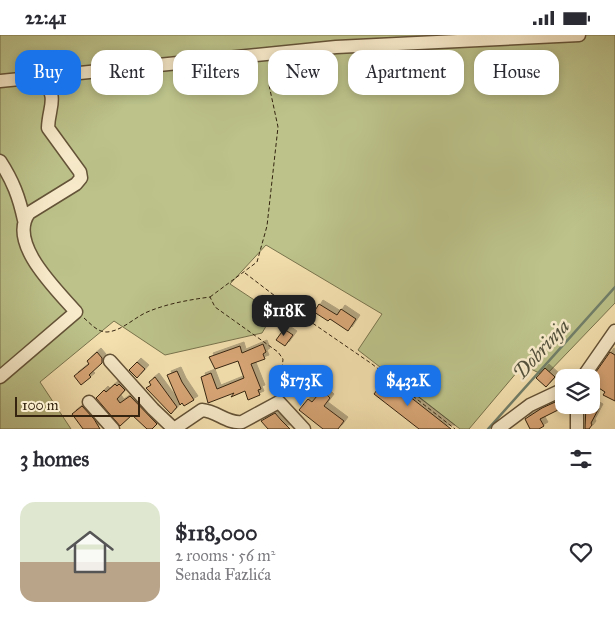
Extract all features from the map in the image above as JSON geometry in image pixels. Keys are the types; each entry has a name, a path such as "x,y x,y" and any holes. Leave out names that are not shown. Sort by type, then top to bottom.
{"street":[{"path":"81,73 336,47 579,35"},
{"path":"0,81 15,80"},
{"path":"24,220 29,213 76,184 81,178 80,172 48,128 52,106 51,95"},
{"path":"0,161 12,180 19,197 24,220 24,240 32,257 46,278 76,312 0,377"},
{"path":"589,369 613,339"},
{"path":"110,361 153,409 174,429 202,410 212,412 236,423 242,422 279,402 299,427"},
{"path":"498,429 530,405 555,393"},
{"path":"89,402 113,429"},
{"path":"577,414 577,429"}],"path":[{"path":"76,312 96,329 106,332 118,329 146,313 180,301 210,297 257,262 267,226 278,127 269,85 283,76 323,65 336,47"},
{"path":"244,272 292,309 372,364 455,429"},
{"path":"210,297 215,307 278,352 283,359 279,402"}],"green space":[{"path":"0,35 615,35 615,303 545,376 523,365 469,429 460,429 358,350 382,314 266,245 230,284 274,313 262,333 165,355 114,321 40,382 71,429 0,429"}],"building":[{"path":"319,304 337,315 341,309 356,319 348,331 330,319 328,321 314,312"},
{"path":"284,329 293,335 285,346 276,340"},
{"path":"263,344 266,352 263,354 265,359 251,364 261,389 258,390 260,395 248,400 245,391 208,403 201,377 211,373 217,389 244,378 238,361 215,369 209,357 240,346 242,353"},
{"path":"97,352 102,358 102,363 89,375 91,377 81,385 74,376 89,364 87,361"},
{"path":"610,352 615,355 615,401 603,395 605,392 600,389 600,369 598,369"},
{"path":"137,362 145,369 137,378 129,370"},
{"path":"545,368 555,377 546,387 536,378"},
{"path":"177,371 194,400 184,406 182,403 180,405 167,375"},
{"path":"155,377 177,407 171,414 146,388 151,385 149,382"},
{"path":"386,378 451,429 419,429 374,394"},
{"path":"115,384 117,386 119,384 125,390 117,399 120,403 130,396 157,424 152,429 147,429 132,415 120,426 96,398 104,390 106,392"},
{"path":"322,390 330,398 324,406 344,421 338,429 323,429 299,410 308,399 312,402"},
{"path":"555,402 555,412 540,419 544,426 539,429 530,429 525,419"},
{"path":"82,406 100,429 83,429 72,414"},
{"path":"275,413 290,429 268,429 261,421"},
{"path":"586,414 596,414 591,423 592,425 589,429 585,429"}],"waterway":[{"name":"Dobrinja","path":"488,429 615,287"}]}
